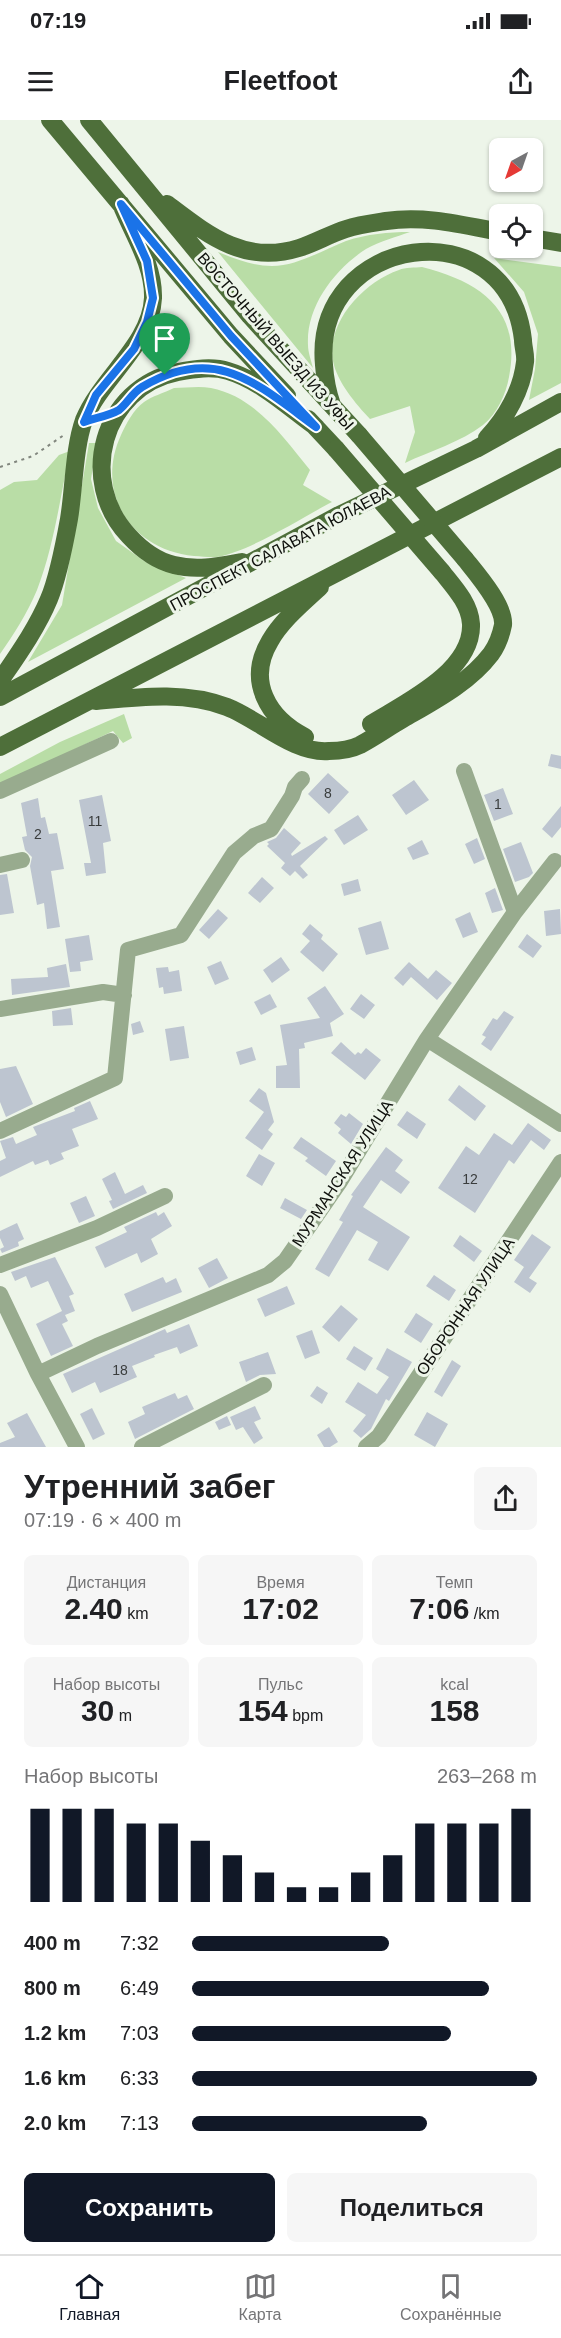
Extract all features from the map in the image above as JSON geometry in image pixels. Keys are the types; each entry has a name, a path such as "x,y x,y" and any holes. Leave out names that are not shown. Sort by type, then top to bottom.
{"main road":[{"name":"ВОСТОЧНЫЙ ВЫЕЗД ИЗ УФЫ","path":"50,120 231,336 336,449 463,599 471,623 468,643 454,665 437,684 351,736 325,740 304,736 286,726 272,712 259,678 262,660 270,641 288,617 334,573"},
{"name":"ВОСТОЧНЫЙ ВЫЕЗД ИЗ УФЫ","path":"88,120 250,316 332,405 465,559 500,608 503,623 492,653 479,667 446,693 358,746 328,752 304,748 282,738 256,720 225,706 188,697 145,696 88,701"},
{"path":"144,186 210,237 231,247 251,251 276,252 298,248 347,228 388,220 416,219 447,222 489,230"},
{"path":"0,681 50,599 69,519 84,422 96,395 134,349 147,322 153,298 147,261 121,204"},
{"path":"543,240 561,243"},
{"path":"332,405 326,390 324,338 328,319 352,280 388,259 412,252 441,251 467,259 488,270 507,293 520,321 525,362 515,397 500,425 476,449"},
{"path":"259,559 215,567 192,568 173,565 154,557 137,545 112,514 101,480 104,446 110,427 118,410 139,389 165,375 198,368 226,370 253,381 316,427"},
{"name":"ПРОСПЕКТ САЛАВАТА ЮЛАЕВА","path":"0,697 339,515 476,449 561,402"},
{"path":"0,747 561,457"}],"street":[{"path":"0,791 111,741"},
{"path":"464,771 515,912"},
{"path":"0,1131 115,1078 128,950 182,935 234,853 254,836 271,829 292,796 294,787 302,779"},
{"path":"0,865 22,860"},
{"name":"МУРМАНСКАЯ УЛИЦА","path":"38,1374 97,1346 268,1275 285,1261 339,1183 427,1039 515,912 555,861"},
{"path":"0,1009 103,992 124,996"},
{"path":"427,1039 561,1124"},
{"name":"ОБОРОННАЯ УЛИЦА","path":"366,1447 379,1436 561,1162"},
{"path":"0,1265 97,1228 165,1196"},
{"path":"0,1294 38,1374 77,1447"},
{"path":"142,1447 264,1385"}],"path":[{"path":"0,467 33,456 84,422"}],"green space":[{"path":"394,232 410,232 366,249 333,278 317,303 312,316 308,348 313,368 218,252 238,260 272,266 291,263 354,239"},
{"path":"494,258 561,267 561,383 529,400 538,334 524,292"},
{"path":"422,267 462,281 492,302 503,317 509,334 511,354 506,390 497,409 488,420 465,436 405,463 415,432 410,406 370,419 353,400 338,377 333,361 332,346 335,332 342,318 361,294 373,284 401,269"},
{"path":"174,388 211,388 242,400 255,409 279,432 310,470 303,485 332,502 260,541 217,557 194,556 172,551 153,543 137,531 124,515 116,498 112,478 114,457 123,431 140,405"},
{"path":"89,443 97,443 91,479 98,508 116,541 147,563 186,578 28,662 62,605"},
{"path":"70,451 43,573 29,607 0,654 0,490 14,482 37,480 59,455"},
{"path":"124,714 132,738 123,743 113,731 0,785 0,774 60,742"}],"building":[{"path":"551,754 561,756 561,769 548,766"},
{"path":"328,773 349,792 329,814 308,794"},
{"path":"414,780 429,800 406,815 392,795"},
{"path":"503,788 513,814 494,821 484,795"},
{"path":"102,795 111,841 103,843 106,873 86,876 84,863 91,863 79,800"},
{"path":"38,798 41,818 45,817 49,834 57,833 64,869 51,871 60,927 47,929 44,903 37,905 30,866 32,857 25,850 22,837 27,836 21,803"},
{"path":"561,806 561,827 552,838 542,829"},
{"path":"358,815 368,830 344,845 334,830"},
{"path":"284,828 301,843 291,854 292,856 325,836 328,839 300,866 308,875 303,879 295,871 290,876 281,868 285,863 267,846 269,844 267,842 276,838"},
{"path":"477,838 485,859 474,864 465,844"},
{"path":"422,840 429,854 413,860 407,848"},
{"path":"521,842 533,873 515,882 503,849"},
{"path":"7,874 14,913 0,915 0,875"},
{"path":"262,877 274,888 260,903 248,893"},
{"path":"358,879 361,891 344,896 341,884"},
{"path":"495,888 503,910 492,913 485,893"},
{"path":"218,909 228,918 209,939 199,930"},
{"path":"560,909 561,934 546,936 544,911"},
{"path":"470,912 478,932 463,938 455,919"},
{"path":"381,921 389,949 366,955 358,928"},
{"path":"310,924 323,935 321,939 338,954 323,972 300,952 310,941 302,934"},
{"path":"527,934 542,946 533,958 518,947"},
{"path":"89,935 93,960 80,962 81,971 70,972 65,939"},
{"path":"281,957 290,970 272,983 263,970"},
{"path":"221,961 229,979 215,985 207,967"},
{"path":"409,962 428,979 436,970 452,983 437,1000 411,977 403,986 394,978"},
{"path":"66,964 70,987 12,995 11,979 48,977 47,968"},
{"path":"168,967 169,972 179,970 182,991 164,994 163,987 159,988 156,968"},
{"path":"325,986 344,1014 330,1023 333,1036 304,1043 305,1048 299,1049 300,1088 276,1088 276,1066 287,1065 280,1025 320,1018 307,998"},
{"path":"270,994 277,1007 261,1015 254,1002"},
{"path":"361,994 375,1005 364,1019 350,1009"},
{"path":"71,1008 73,1025 53,1026 52,1011"},
{"path":"504,1011 514,1017 491,1051 481,1044 486,1037 482,1035 493,1018 497,1020"},
{"path":"140,1021 144,1032 133,1035 131,1024"},
{"path":"184,1026 189,1058 170,1061 165,1029"},
{"path":"341,1042 355,1055 358,1052 361,1054 366,1048 381,1060 365,1080 331,1053"},
{"path":"252,1047 256,1060 240,1065 236,1052"},
{"path":"16,1066 33,1104 6,1117 0,1102 0,1069"},
{"path":"459,1085 486,1106 475,1121 448,1100"},
{"path":"259,1088 266,1093 274,1122 268,1130 273,1134 262,1150 245,1138 264,1112 249,1101"},
{"path":"90,1101 98,1119 72,1129 79,1146 61,1153 64,1159 50,1165 48,1160 35,1165 33,1161 0,1177 0,1161 6,1158 0,1141 13,1137 16,1144 37,1135 33,1127 75,1111 74,1108"},
{"path":"407,1111 426,1124 417,1139 397,1125"},
{"path":"349,1113 363,1124 351,1144 338,1133 341,1129 334,1123 341,1114 346,1117"},
{"path":"528,1123 551,1140 544,1150 531,1140 514,1164 509,1160 475,1213 438,1188 466,1146 479,1155 494,1133 512,1145"},
{"path":"301,1137 336,1161 326,1176 305,1161 308,1158 293,1148"},
{"path":"386,1147 403,1160 395,1171 410,1182 401,1194 381,1180 363,1207 410,1237 388,1271 368,1260 378,1242 357,1230 329,1277 315,1269 343,1222 339,1220 353,1196 351,1195"},
{"path":"259,1154 275,1163 262,1186 246,1176"},
{"path":"115,1172 125,1194 143,1185 147,1193 113,1209 109,1201 112,1200 102,1179"},
{"path":"86,1196 95,1216 79,1223 70,1203"},
{"path":"285,1198 307,1210 301,1219 280,1208"},
{"path":"156,1212 158,1216 164,1212 172,1226 151,1239 158,1254 141,1263 137,1253 105,1268 95,1247 127,1232 124,1227"},
{"path":"17,1223 24,1239 18,1242 19,1246 2,1253 0,1249 4,1247 0,1231"},
{"path":"532,1234 551,1247 529,1278 537,1283 530,1293 514,1282 524,1267 514,1260"},
{"path":"460,1235 482,1251 474,1262 453,1246"},
{"path":"55,1257 74,1294 69,1296 75,1311 65,1315 68,1321 62,1324 73,1346 51,1356 36,1324 62,1311 48,1281 31,1288 26,1276 15,1281 11,1272"},
{"path":"217,1258 228,1278 209,1288 198,1268"},
{"path":"434,1275 456,1290 449,1301 426,1286"},
{"path":"163,1277 166,1283 176,1278 182,1292 132,1312 124,1294"},
{"path":"287,1286 295,1304 265,1317 257,1299"},
{"path":"341,1305 358,1319 339,1342 322,1327"},
{"path":"416,1313 433,1324 421,1343 404,1332"},
{"path":"189,1324 198,1346 180,1354 177,1347 154,1355 155,1357 132,1366 137,1377 100,1393 95,1382 72,1393 63,1374 165,1329 167,1333"},
{"path":"312,1330 320,1353 305,1359 296,1336"},
{"path":"354,1346 373,1358 365,1371 346,1359"},
{"path":"387,1348 412,1362 389,1401 386,1399 371,1429 361,1438 353,1431 366,1415 345,1402 358,1382 377,1394 389,1377 376,1369"},
{"path":"268,1352 276,1374 260,1375 246,1382 239,1362"},
{"path":"452,1360 461,1366 442,1397 434,1392"},
{"path":"317,1386 328,1393 322,1404 310,1396"},
{"path":"175,1393 178,1399 187,1395 194,1409 135,1439 128,1422 145,1414 142,1407"},
{"path":"255,1406 261,1419 254,1422 263,1438 254,1444 243,1427 236,1430 230,1417"},
{"path":"92,1408 105,1434 93,1440 80,1414"},
{"path":"427,1412 448,1424 435,1447 414,1435"},
{"path":"27,1413 46,1447 0,1447 0,1443 15,1437 7,1423"},
{"path":"227,1416 231,1425 219,1430 215,1422"},
{"path":"329,1427 338,1442 330,1447 324,1447 317,1435"}],"route":[{"path":"121,204 231,336 316,427 253,381 226,370 198,368 165,375 139,389 118,410 84,422 96,395 134,349 147,322 153,298 147,261 121,204"}]}
